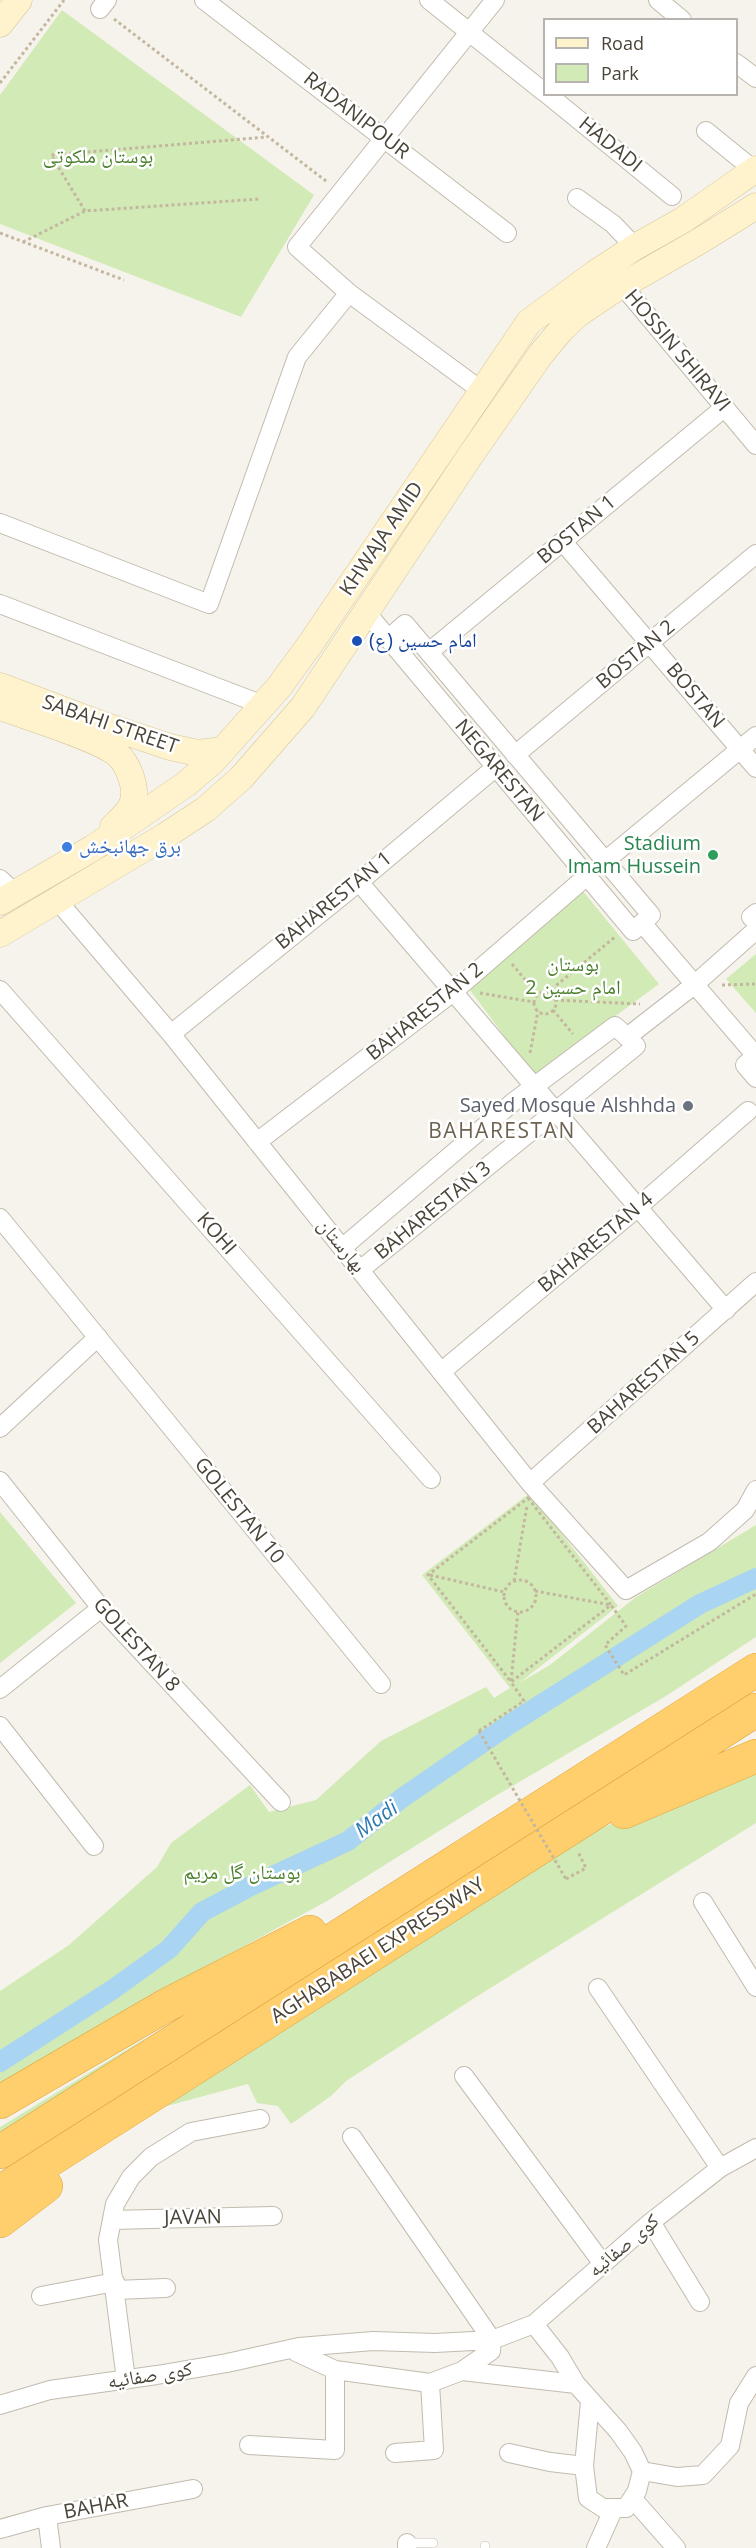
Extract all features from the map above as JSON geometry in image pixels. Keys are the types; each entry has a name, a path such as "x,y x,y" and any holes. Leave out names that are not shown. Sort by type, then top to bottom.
{"highway":[{"name":"AGHABABAEI EXPRESSWAY","path":"0,2152 756,1670"},
{"name":"AGHABABAEI EXPRESSWAY","path":"0,2192 756,1710"},
{"path":"547,1843 756,1756"},
{"path":"0,2102 165,2006 481,1845"},
{"path":"0,2221 221,2051"}],"main road":[{"path":"0,24 19,0"},
{"name":"KHWAJA AMID","path":"0,934 189,820 241,778 303,707 542,354 561,330 614,276 635,247 683,220 755,169"},
{"name":"KHWAJA AMID","path":"5,891 93,848 186,784 223,750 279,687 327,620 529,322 614,276 698,242 756,206"},
{"name":"SABAHI STREET","path":"0,686 35,710 117,755 132,778 133,801 125,814 93,848"},
{"name":"SABAHI STREET","path":"0,707 35,710 198,753 223,750"}],"street":[{"name":"RADANIPOUR","path":"204,0 507,233"},
{"name":"HADADI","path":"429,0 543,91"},
{"path":"482,391 349,293 297,247 495,0"},
{"path":"658,0 680,18"},
{"path":"738,64 756,78"},
{"name":"HADADI","path":"550,96 672,196"},
{"path":"706,131 755,169"},
{"path":"577,198 613,224 635,247"},
{"name":"HOSSIN SHIRAVI","path":"614,276 756,445"},
{"path":"0,523 209,604 297,357 349,293"},
{"name":"BOSTAN 1","path":"429,652 725,407"},
{"name":"BOSTAN","path":"564,542 756,768"},
{"name":"BOSTAN 2","path":"515,755 756,554"},
{"path":"0,604 263,705"},
{"name":"NEGARESTAN","path":"366,612 587,876 694,985 756,1056 745,1065 756,1077"},
{"path":"388,639 405,624 651,915 635,927"},
{"path":"605,861 741,751 756,736"},
{"name":"BAHARESTAN 1","path":"171,1034 359,882 495,767"},
{"name":"BAHARESTAN 2","path":"257,1142 455,991 587,876"},
{"path":"359,882 455,991 529,1082 726,1310"},
{"name":"بهارستان","path":"57,900 171,1034 360,1270 441,1372 529,1490 627,1590 709,1542 745,1510 756,1490"},
{"path":"756,913 751,917 756,922"},
{"path":"627,1037 694,985 756,930"},
{"name":"KOHI","path":"0,990 431,1479"},
{"name":"BAHARESTAN 3","path":"342,1248 529,1082 585,1049 615,1026 636,1046 360,1270"},
{"name":"BAHARESTAN 4","path":"441,1372 637,1208 748,1111"},
{"name":"GOLESTAN 10","path":"0,1218 381,1684"},
{"name":"BAHARESTAN 5","path":"529,1490 756,1282"},
{"path":"0,1428 98,1337"},
{"name":"GOLESTAN 8","path":"0,1481 101,1608 281,1802"},
{"path":"0,1689 101,1608"},
{"path":"0,1726 94,1846"},
{"path":"703,1902 756,1987"},
{"path":"598,1988 720,2168"},
{"path":"464,2076 603,2264"},
{"path":"126,2380 108,2240 115,2204 131,2177 151,2157 191,2132 260,2119"},
{"path":"299,2347 296,2352 335,2370 430,2382 462,2371 490,2351 492,2340 352,2137"},
{"name":"کوی صفائیه","path":"0,2405 50,2390 227,2363 299,2347 373,2341 435,2343 492,2340 534,2324 651,2222 720,2168 756,2148"},
{"name":"JAVAN","path":"112,2220 273,2216"},
{"path":"651,2222 700,2302"},
{"path":"41,2296 115,2286 166,2289"},
{"path":"534,2324 560,2357 576,2384 618,2431 633,2452 642,2471 637,2492 626,2508 603,2508 588,2498 584,2466 590,2402"},
{"path":"249,2445 335,2450 335,2370"},
{"path":"462,2371 576,2384"},
{"path":"642,2471 677,2478 703,2475 730,2445 739,2403 756,2376"},
{"path":"395,2453 434,2450 430,2382"},
{"path":"509,2453 550,2462 584,2466"},
{"name":"BAHAR","path":"0,2529 47,2516 193,2489"},
{"path":"633,2499 676,2548"},
{"path":"597,2548 614,2508"},
{"path":"47,2516 51,2548"}],"lane":[{"path":"407,2545 433,2543"}],"path":[{"path":"0,83 64,0"},
{"path":"104,4 268,137 341,192"},
{"path":"85,211 51,154 268,137"},
{"path":"23,242 85,211 260,199"},
{"path":"0,233 124,280"},
{"path":"537,995 547,993 635,927"},
{"path":"502,950 537,995"},
{"path":"694,985 756,984"},
{"path":"455,991 534,1002"},
{"path":"547,993 555,1000 669,1005"},
{"path":"529,1082 537,1011 534,1002 537,995"},
{"path":"553,1010 555,1000"},
{"path":"537,1011 544,1014 553,1010"},
{"path":"553,1010 585,1049"},
{"path":"428,1575 529,1490"},
{"path":"514,1581 529,1582 535,1591 529,1609 518,1611 505,1603 504,1592 514,1581 529,1490"},
{"path":"529,1490 626,1626 605,1645 624,1675 756,1594"},
{"path":"428,1575 504,1592"},
{"path":"428,1575 524,1701 479,1731 566,1879 578,1872"},
{"path":"535,1591 611,1605"},
{"path":"511,1682 611,1605"},
{"path":"511,1682 518,1611"}],"green space":[{"name":"بوستان ملکوتی","path":"62,10 314,195 241,317 0,224 0,95"},
{"name":"بوستان امام حسین 2","path":"582,890 659,984 534,1076 470,990"},
{"path":"756,954 756,1013 726,979"},
{"name":"بوستان گل مریم","path":"530,1493 618,1606 519,1683 550,1665 636,1597 756,1525 756,1637 666,1696 492,1798 327,1901 176,1983 0,2090 0,1991 69,1945 157,1867 171,1843 250,1785 269,1812 316,1800 381,1741 486,1687 494,1698 510,1688 422,1575"},
{"path":"0,1512 76,1603 0,1663"},
{"path":"756,1761 756,1823 476,1997 346,2081 331,2096 291,2124 278,2106 257,2103 248,2084 156,2109 571,1840 664,1803"},
{"path":"149,2036 0,2136 0,2127"}],"waterway":[{"name":"Madi","path":"0,2062 112,1990 169,1949 202,1912 251,1886 348,1841 402,1798 510,1724 700,1604 756,1578"}],"place":[{"name":"امام حسین (ع)","path":"357,641"},
{"name":"برق جهانبخش","path":"67,847"},
{"name":"Stadium Imam Hussein","path":"713,855"},
{"name":"Sayed Mosque Alshhda","path":"688,1106"}],"district":[{"name":"BAHARESTAN","path":"502,1132"}]}
